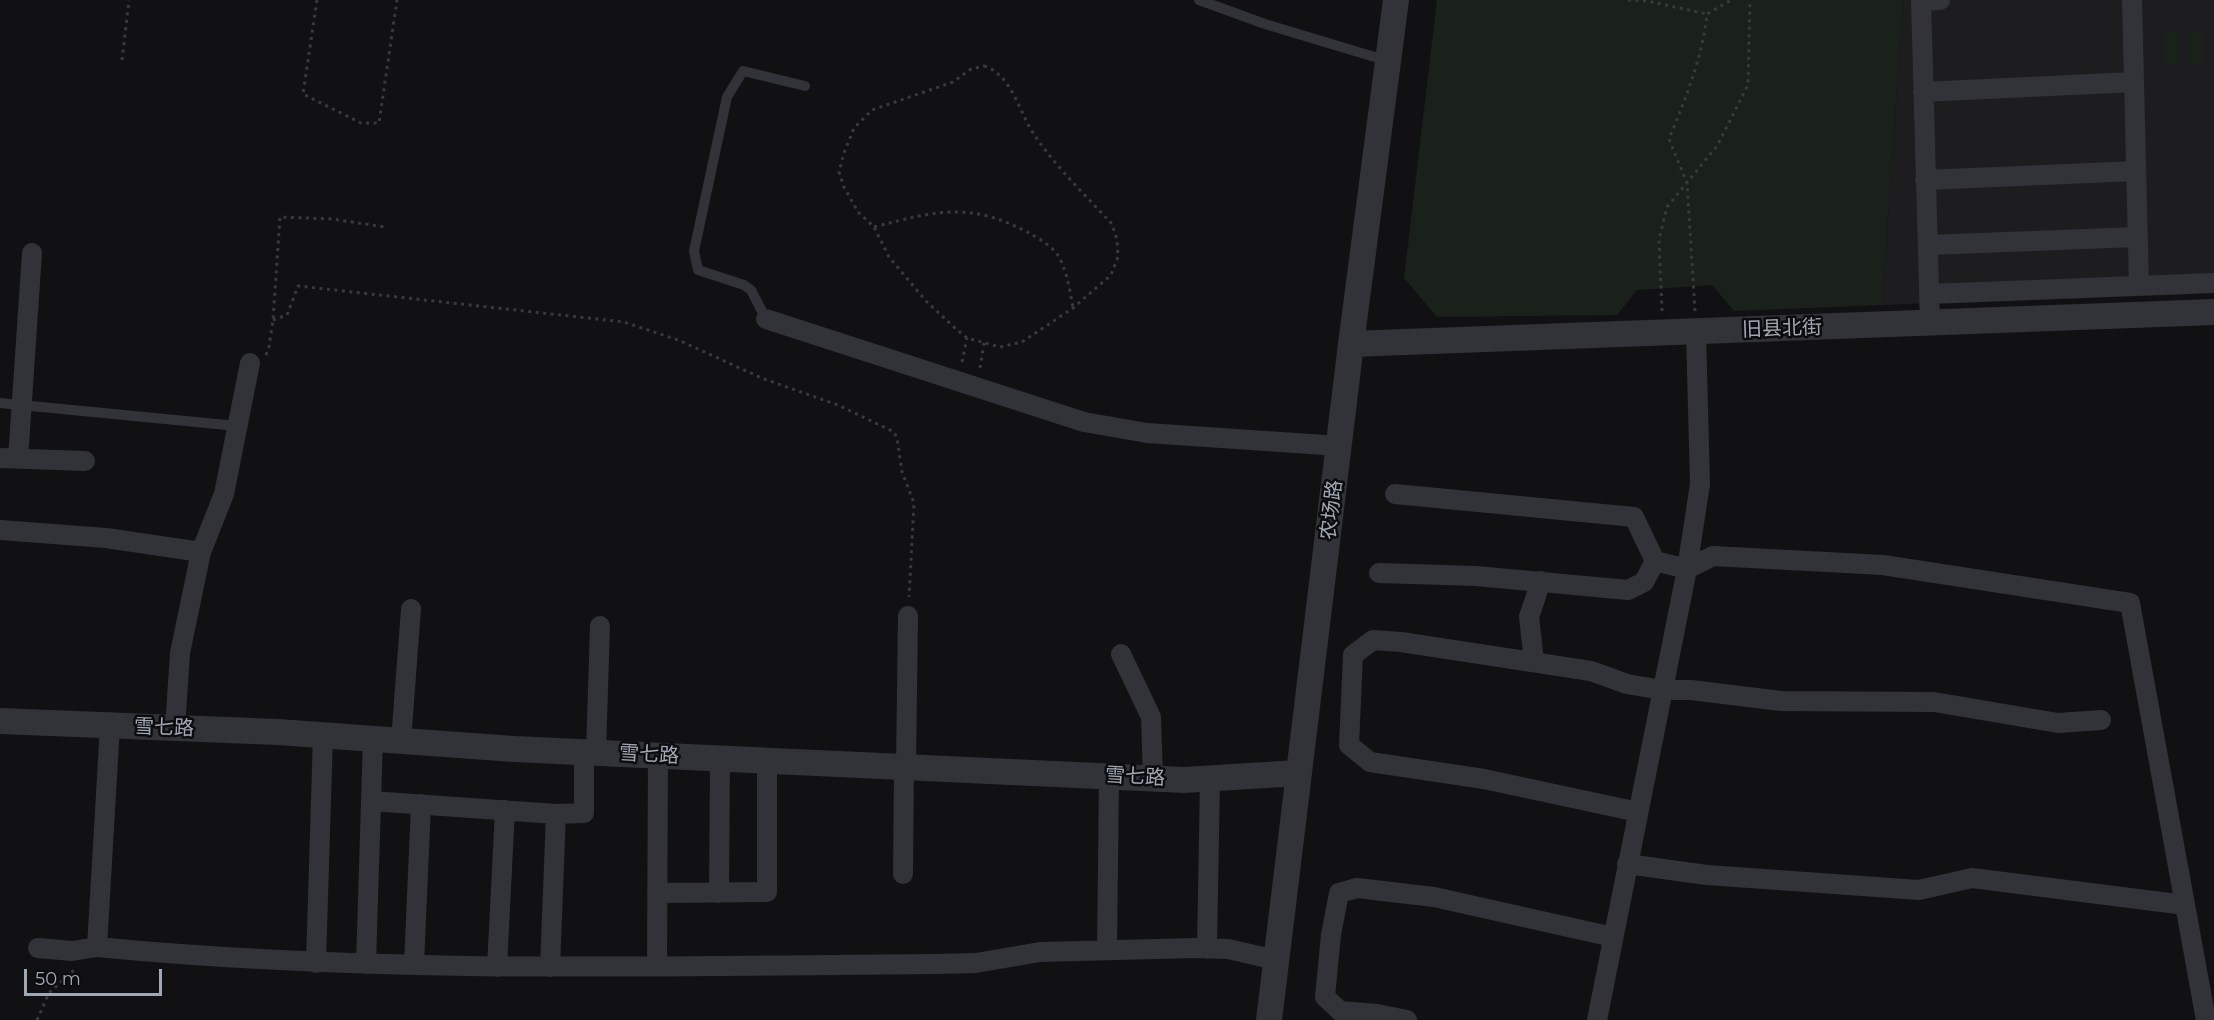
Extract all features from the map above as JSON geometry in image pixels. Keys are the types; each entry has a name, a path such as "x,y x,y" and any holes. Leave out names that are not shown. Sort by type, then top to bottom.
{"street":[{"name":"农场路","path":"1269,1020 1351,344 1396,0"},
{"path":"1930,324 1922,0 1940,0"},
{"path":"2132,0 2139,286"},
{"path":"1923,92 2134,82"},
{"path":"1925,180 2136,171"},
{"path":"1928,245 2138,237"},
{"path":"32,253 21,405 9,458 85,461"},
{"path":"1929,294 2214,283"},
{"name":"旧县北街","path":"1351,344 2214,312"},
{"path":"766,319 1084,422 1147,433 1340,446"},
{"path":"1596,1020 1687,569 1700,484 1696,332"},
{"path":"175,728 180,652 201,552 224,494 250,363"},
{"path":"1395,494 1634,517 1655,561"},
{"path":"0,530 106,538 201,552"},
{"path":"1655,561 1687,569 1713,556 1883,566 2130,603 2206,1020"},
{"path":"1379,573 1476,576 1628,590 1644,582 1655,561"},
{"path":"1534,661 1529,617 1541,581"},
{"path":"401,741 411,609"},
{"path":"903,874 908,616"},
{"path":"371,801 556,814 584,813 600,626"},
{"path":"1638,812 1484,779 1370,762 1349,745 1353,655 1373,640 1401,642 1591,671 1627,684 1662,690 1691,690 1781,701 1934,702 2058,723 2101,720"},
{"path":"1121,654 1151,717 1153,778"},
{"name":"雪七路","path":"0,721 323,735 590,752 1153,778 1210,778 1299,773"},
{"path":"97,947 110,726"},
{"path":"316,963 323,735"},
{"path":"366,964 373,738"},
{"path":"657,966 658,755"},
{"path":"719,893 720,758"},
{"path":"657,893 767,892 767,760"},
{"path":"1107,950 1109,776"},
{"path":"1208,949 1210,778"},
{"path":"414,965 421,804"},
{"path":"497,967 504,810"},
{"path":"550,967 556,814"},
{"path":"1628,864 1707,874 1919,890 1972,878 2185,905"},
{"path":"1407,1020 1377,1014 1340,1011 1325,997 1331,934 1339,893 1357,888 1434,897 1613,937"},
{"path":"39,948 72,951 97,947 183,956 316,963 497,967 976,963 1040,952 1208,949 1228,949 1276,960"}],"lane":[{"path":"1198,0 1265,24 1388,62"},
{"path":"766,319 751,290 744,285 698,270 694,251 727,97 743,71 805,86"},
{"path":"0,403 237,426"}],"path":[{"path":"122,60 129,0"},
{"path":"317,0 303,94 361,123 379,123 397,0"},
{"path":"1628,0 1647,1 1707,14 1731,0"},
{"path":"1663,334 1659,240 1667,207 1717,146 1748,85 1750,0"},
{"path":"1696,332 1687,183 1669,139 1692,82 1704,44 1707,14"},
{"path":"984,66 992,68 1006,83 1035,136 1112,224 1117,240 1118,257 1111,274 1073,308 1022,342 1000,347 968,338 926,301 889,257 874,227 858,212 844,187 839,172 854,128 872,110 953,82 971,69 984,66"},
{"path":"874,227 940,212 975,212 1012,224 1040,239 1059,257 1068,279 1073,308"},
{"path":"250,363 265,359 270,347 280,217 332,219 385,226"},
{"path":"273,320 287,315 298,286 624,322 678,340 734,368 838,405 869,419 894,432 902,472 914,503 908,616"},
{"path":"967,384 968,338"},
{"path":"967,384 984,343"},
{"path":"37,1020 49,993 74,971 72,951"}],"shaded area":[{"path":"1437,0 1903,0 1882,305 1734,311 1712,285 1637,290 1617,315 1437,317 1404,278"},
{"path":"1903,0 2214,0 2214,292 1882,305"},
{"path":"2163,32 2178,32 2178,65 2163,64"},
{"path":"2188,32 2203,32 2203,64 2188,64"}]}
